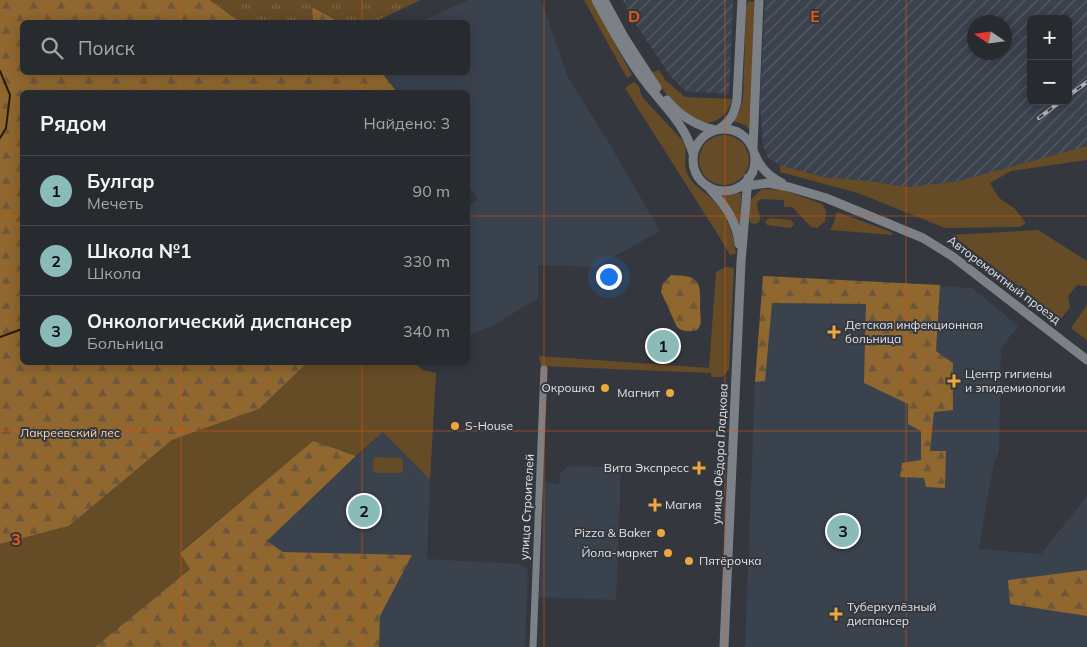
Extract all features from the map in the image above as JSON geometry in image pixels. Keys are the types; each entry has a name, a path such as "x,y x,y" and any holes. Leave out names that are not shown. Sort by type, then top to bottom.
{"street":[{"path":"596,0 617,39 642,76 682,126 688,137 696,174 702,183 720,191 745,184 753,166 758,0"},
{"path":"604,0 624,37 647,73 673,107 692,122 718,130"},
{"path":"718,130 732,118 738,99 742,0"},
{"path":"693,155 704,135 727,129 739,132 748,140 754,152"},
{"name":"Авторемонтный проезд","path":"754,152 764,170 771,177 789,187"},
{"name":"Авторемонтный проезд","path":"745,184 768,184 789,187 826,198 935,244 1087,360"},
{"name":"улица Фёдора Гладкова","path":"724,647 745,184"},
{"name":"улица Фёдора Гладкова","path":"708,187 730,213 736,227 741,262"},
{"name":"улица Строителей","path":"533,647 544,369"}],"shaded area":[{"path":"468,0 541,0 568,78 606,138 660,231 595,267 538,265 538,298 494,325 470,335 470,205 478,199 470,189 470,90 395,90 384,75 470,75 470,20 424,20"},
{"path":"623,0 733,0 729,94 686,91 671,77 629,14"},
{"path":"765,0 1087,0 1087,146 958,181 910,187 823,177 780,165 768,158 763,146 760,103"},
{"path":"763,276 972,288 1018,326 1001,348 999,451 993,467 979,549 1041,554 1087,496 1087,647 745,647 755,382"},
{"path":"383,432 430,480 427,559 520,564 528,570 525,647 379,647 380,616 412,555 283,552 267,541"},
{"path":"569,466 621,468 616,600 539,597 545,482 559,484 560,473"}],"green space":[{"name":"Лакреевский лес","path":"0,0 210,0 237,20 20,20 20,75 384,75 395,90 20,90 20,365 305,365 259,409 172,440 69,526 0,544"},
{"path":"210,0 421,0 378,20 336,20 312,6 313,20 237,20"},
{"path":"584,0 591,0 632,75 627,78"},
{"path":"749,1 755,2 752,131 745,125 733,121 739,113 743,99 746,6"},
{"path":"311,6 336,20 313,20"},
{"path":"659,70 665,80 685,97 732,99 728,110 720,118 710,122 700,122 690,117 671,100 651,73"},
{"path":"634,82 639,87 642,97 685,143 685,166 687,173 694,184 711,198 721,210 731,231 736,254 730,255 625,88"},
{"path":"719,135 729,135 742,142 749,155 749,165 742,178 729,185 719,185 710,181 703,174 699,165 699,155 703,146 710,139"},
{"path":"1087,146 1087,160 1011,171 990,183 999,198 1014,208 1026,223 1019,227 945,228 858,193 780,172 780,165 823,177 910,187 958,181"},
{"path":"762,189 784,190 822,204 826,211 825,221 817,228 811,227 792,207 784,207 784,200 761,199 757,203 760,220 756,224 751,223 748,216 749,201"},
{"path":"741,193 740,224 739,224 722,196"},
{"path":"837,212 891,232 893,235 830,230"},
{"path":"770,218 791,220 794,224 791,228 767,225 765,221"},
{"path":"1038,230 1087,261 1087,286 1077,285 1068,296 1070,307 1061,319 952,235"},
{"path":"726,267 734,268 729,369 723,377 711,377 711,373 541,366 539,356 709,368 716,272"},
{"path":"671,275 694,279 698,284 701,320 697,330 685,331 677,327 661,292 663,283"},
{"path":"763,276 940,285 936,351 953,363 953,410 934,412 930,451 946,451 945,488 926,487 924,478 900,477 902,463 921,460 921,431 908,424 908,404 864,383 866,304 772,303 765,381 755,382"},
{"path":"1087,305 1087,340 1071,328"},
{"path":"305,365 418,365 422,370 436,373 430,480 383,432 356,456 313,442 180,552 190,569 95,647 0,647 0,544 69,526 172,440 259,409"},
{"path":"313,441 356,456 267,541 283,552 412,555 380,616 379,647 95,647 190,569 180,553"},
{"path":"376,457 400,458 403,460 403,471 401,473 376,473 373,470 373,460"},
{"path":"1087,570 1087,616 1010,604 1008,580"}],"waterway":[{"path":"0,71 10,95 6,128 0,138"},
{"path":"0,337 20,330"}],"railway":[{"path":"1072,93 1087,82"},
{"path":"1039,118 1056,105"}],"place":[{"name":"Детская инфекционная больница","path":"834,332"},
{"name":"Булгар","path":"663,346"},
{"name":"Центр гигиены и эпидемиологии","path":"954,381"},
{"name":"Окрошка","path":"605,388"},
{"name":"Магнит","path":"670,393"},
{"name":"S-House","path":"455,426"},
{"name":"Вита Экспресс","path":"699,468"},
{"name":"Магия","path":"655,505"},
{"name":"Школа №1","path":"364,511"},
{"name":"Онкологический диспансер","path":"843,531"},
{"name":"Pizza & Baker","path":"661,533"},
{"name":"Йола-маркет","path":"668,553"},
{"name":"Пятёрочка","path":"689,561"},
{"name":"Туберкулёзный диспансер","path":"836,614"}]}
